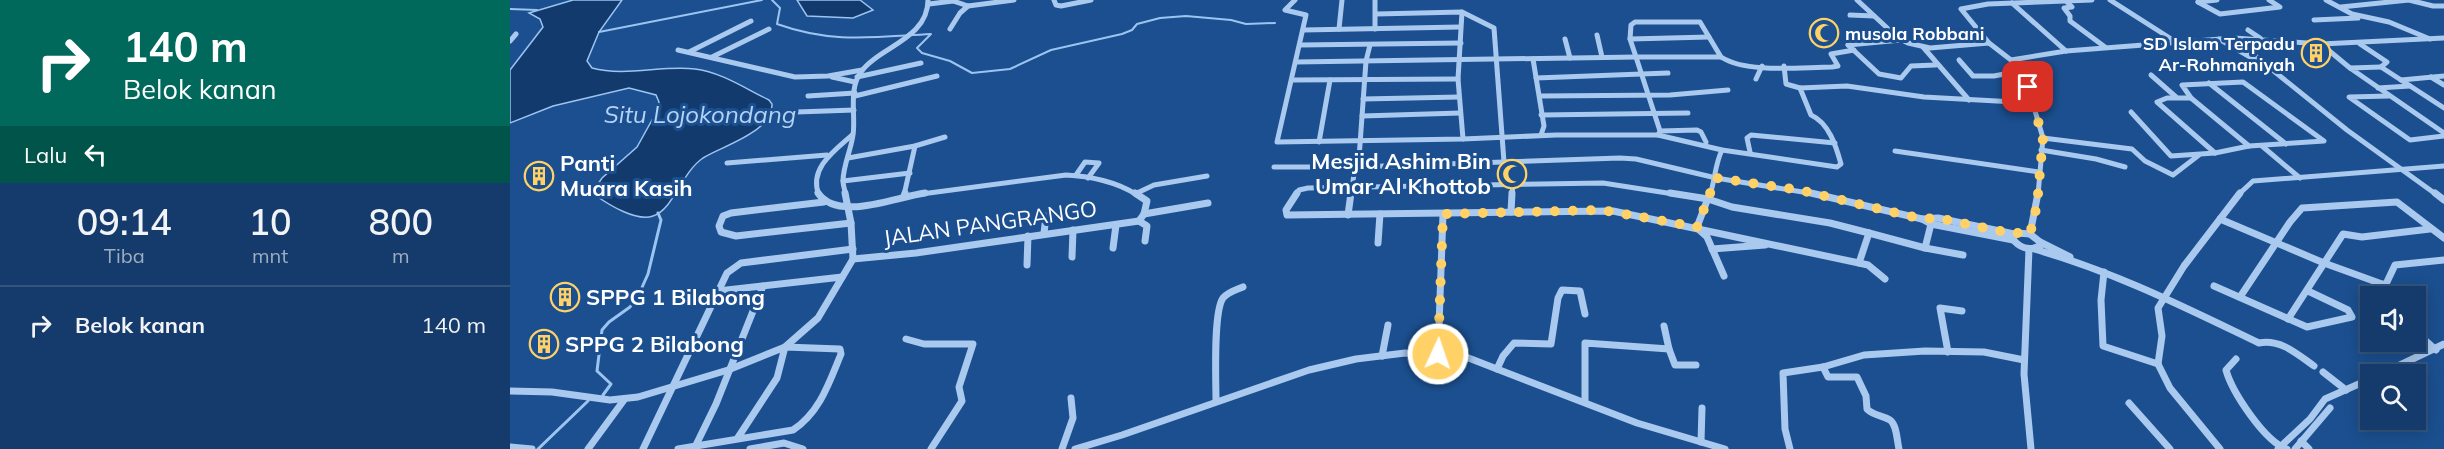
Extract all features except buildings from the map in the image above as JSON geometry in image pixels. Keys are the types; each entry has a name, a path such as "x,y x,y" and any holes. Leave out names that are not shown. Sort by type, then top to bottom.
{"street":[{"path":"950,29 960,13 968,6 1014,0"},
{"path":"1054,0 1056,5 1061,6 1091,0"},
{"path":"1295,0 1285,10 1305,14 1303,30 1277,142 1463,139 1697,130 1701,132 1706,142"},
{"path":"1339,29 1342,0"},
{"path":"1375,0 1375,29"},
{"path":"1857,0 1901,40"},
{"path":"2030,234 2037,205 2043,138 2033,103 2020,71 2011,60 1989,43 1960,11 1988,2 2092,0"},
{"path":"2110,0 2176,42"},
{"path":"2196,1 2217,0"},
{"path":"2196,1 2223,14 2280,7 2269,0"},
{"path":"2326,0 2364,18"},
{"path":"2340,7 2409,0 2433,6 2444,6"},
{"path":"510,391 552,392 624,400 728,370 785,347 818,318 854,259 851,223 843,181 853,135 856,80 862,70 907,38 928,10 928,2 958,1 968,6"},
{"path":"2066,1 2072,7 2064,8 2070,16 2070,21 2106,47"},
{"path":"2013,3 2066,51"},
{"path":"1376,14 1462,12 1494,28 1504,162"},
{"path":"1462,12 1458,79 1463,139"},
{"path":"1850,15 1875,16"},
{"path":"2314,21 2364,18 2389,22 2430,39"},
{"path":"689,53 751,21"},
{"path":"1800,88 1811,115 1820,119 1835,143 1841,164 1837,166 1750,152 1722,150 1706,142 1668,139 1659,133 1630,39 1631,26 1640,22 1700,22 1721,57 1735,65 1838,66 1831,54 1854,50"},
{"path":"1303,30 1460,27"},
{"path":"712,57 769,29"},
{"path":"2248,30 2261,39"},
{"path":"510,41 516,34"},
{"path":"1597,35 1602,57"},
{"path":"1630,39 1709,37"},
{"path":"2011,60 2106,47 2234,38 2321,44 2444,38"},
{"path":"2234,38 2347,130 2444,200"},
{"path":"1565,39 1570,58"},
{"path":"2219,39 2270,68"},
{"path":"1935,65 1911,66 1901,78 1885,76 1879,74 1848,45 1901,40 1923,47 1989,43"},
{"path":"1300,45 1461,43"},
{"path":"2350,68 2380,67 2387,62 2359,43"},
{"path":"2321,44 2377,88 2444,134"},
{"path":"1348,215 1354,167 1359,158 1366,61 1370,45"},
{"path":"1923,47 1935,65 1946,73 1969,100"},
{"path":"678,50 795,77 828,76 862,70"},
{"path":"1296,62 1721,57"},
{"path":"1533,59 1544,126 1541,135"},
{"path":"1959,60 1973,76 1995,76 2020,71"},
{"path":"828,76 856,80 921,63"},
{"path":"1756,79 1762,66"},
{"path":"1784,66 1786,84 1800,88 1847,86 1924,97 2033,103"},
{"path":"2380,67 2444,108"},
{"path":"1536,78 1668,73"},
{"path":"2151,75 2176,97"},
{"path":"808,96 855,95 937,76"},
{"path":"2400,80 2444,76"},
{"path":"2431,77 2444,85"},
{"path":"1292,80 1458,79"},
{"path":"1319,142 1329,80"},
{"path":"2131,112 2171,156 2215,153 2249,146 2324,141 2241,82 2182,85 2191,98 2249,146"},
{"path":"2208,83 2286,144"},
{"path":"2377,88 2410,86"},
{"path":"1539,96 1670,95 1728,90"},
{"path":"2389,96 2349,97 2410,140 2444,134"},
{"path":"1364,99 1459,97"},
{"path":"2191,98 2176,97 2157,102 2215,153"},
{"path":"797,112 854,110"},
{"path":"1362,116 1460,113"},
{"path":"1541,115 1688,113"},
{"path":"824,202 817,192 819,167 827,155 853,135"},
{"path":"1750,152 1747,138 1751,135 1835,143"},
{"path":"848,158 915,146 945,137"},
{"path":"2043,138 2132,149 2145,161 2174,176 2181,173 2199,154"},
{"path":"904,196 915,146"},
{"path":"2262,146 2301,178"},
{"path":"1697,227 1716,178 1717,161 1722,150"},
{"path":"2041,150 2096,159 2125,167"},
{"path":"1895,151 2039,171"},
{"path":"727,163 827,155"},
{"path":"1274,167 1354,167 1620,158 1716,178 1835,197 1922,219 1931,224 2013,237 2021,232 2030,234 2040,242 2076,261"},
{"path":"1076,175 1085,162 1099,163 1088,178"},
{"path":"2220,449 2170,388 2158,364 2162,336 2158,308 2163,297 2239,194 2253,181 2444,166"},
{"path":"843,181 910,173"},
{"name":"JALAN PANGRANGO","path":"848,209 904,196 1076,175 1137,193"},
{"path":"1137,193 1165,183 1207,176"},
{"path":"1885,279 1868,265 1613,211 1294,216 1287,215 1286,210 1299,190 1603,183 1708,199 1732,207 1814,220 1925,248 1964,255"},
{"path":"1511,212 1512,185"},
{"path":"1137,193 1147,201 1144,214"},
{"path":"848,209 824,202 730,213 723,216 718,226 721,232 736,236 851,223"},
{"path":"2240,297 2301,208 2390,202 2401,205 2444,236"},
{"path":"1145,241 1147,226 1135,221 1144,214 1208,203"},
{"path":"1378,243 1380,214"},
{"path":"1438,354 1443,214"},
{"path":"1044,233 1046,216"},
{"path":"1922,219 1938,218 2013,237 2021,247 2076,261 2137,284 2259,343 2268,340 2277,342 2314,366"},
{"path":"2220,219 2324,263 2382,284 2387,282 2395,265 2444,260"},
{"name":"JALAN PANGRANGO","path":"854,259 1135,221"},
{"path":"1925,248 1931,224"},
{"path":"1113,248 1116,225"},
{"path":"1697,227 1707,237 1724,276"},
{"path":"1072,257 1073,230"},
{"path":"2288,319 2343,234 2362,237 2433,230"},
{"path":"1859,263 1869,233"},
{"path":"1027,265 1028,236"},
{"path":"2032,249 2040,246 2040,242"},
{"path":"1712,249 1773,244"},
{"path":"643,449 727,273 741,263 853,249"},
{"path":"2031,449 2025,415 2024,360 2032,249"},
{"path":"2104,272 2101,300 2103,346 2158,364"},
{"path":"718,291 842,277"},
{"path":"696,445 716,404 763,286"},
{"path":"2214,286 2307,327 2352,317 2348,310 2308,291"},
{"path":"1216,401 1217,320 1221,300 1228,293 1243,287"},
{"path":"1497,369 1505,351 1512,344 1523,342 1551,344 1558,298 1562,290 1580,291 1585,314"},
{"path":"1948,352 1940,308 1962,311"},
{"path":"1382,356 1388,325"},
{"path":"1664,326 1675,365 1696,365"},
{"path":"906,339 924,344 973,344 958,387 962,401 932,449"},
{"path":"2426,341 2436,350"},
{"path":"1585,400 1585,343 1669,349"},
{"path":"2404,364 2444,344"},
{"path":"737,439 777,378 785,347"},
{"path":"678,449 793,430 805,424 816,410 840,354 840,349 785,347"},
{"path":"1790,449 1785,429 1783,373 1823,368 1848,358 1864,355 1948,352 1963,349 1998,352 2024,360"},
{"path":"1075,449 1128,435 1216,401 1317,368 1382,356 1438,354 1457,355 1585,400 1656,430 1725,449"},
{"path":"2236,359 2226,370 2228,384 2282,448 2310,419 2325,399 2360,384"},
{"path":"1823,368 1828,376 1857,377 1866,396 1867,409 1872,414 1890,420 1894,425 1899,449"},
{"path":"2323,372 2346,390"},
{"path":"1062,449 1069,434 1074,409 1071,398"},
{"path":"588,449 624,400"},
{"path":"2129,403 2170,449"},
{"path":"1701,442 1702,408"},
{"path":"2295,449 2330,408"},
{"path":"2301,441 2309,449"},
{"path":"750,449 784,442 793,443 803,449"},
{"path":"510,447 532,449"}],"water":[{"name":"Situ Lojokondang","path":"573,0 622,0 599,32 587,61 592,68 630,71 682,68 705,71 733,82 769,100 772,104 770,114 756,130 703,158 695,165 667,206 653,216 639,217 623,212 595,195 594,190 602,178 637,147 657,111 659,102 656,95 629,88 553,106 510,123 510,70 543,27 540,19 529,13"},
{"path":"797,0 860,0 873,10 853,18 807,16"}],"waterway":[{"path":"599,32 762,0"},
{"path":"772,0 780,8 777,24 797,30 853,38 931,34 917,48 922,53 950,61 972,73 1010,69 1051,50 1122,34 1132,30 1137,24 1160,18 1186,16 1231,20 1246,24 1275,23"},
{"path":"510,9 537,10"},
{"path":"603,395 611,384 597,371 602,330 630,307 639,294 648,274 661,220 658,213"},
{"path":"538,449 588,401"}],"place":[{"name":"musola Robbani","path":"1824,33"},
{"name":"SD Islam Terpadu Ar-Rohmaniyah","path":"2316,53"},
{"name":"Mesjid Ashim Bin Umar Al Khottob","path":"1512,174"},
{"name":"Panti Muara Kasih","path":"539,176"},
{"name":"SPPG 1 Bilabong","path":"565,297"},
{"name":"SPPG 2 Bilabong","path":"544,344"}],"route":[{"path":"1438,354 1443,214 1602,210 1647,216 1697,227 1716,178 1835,197 1922,219 1938,218 2014,234 2021,232 2030,234 2037,205 2043,138 2028,87"}]}
